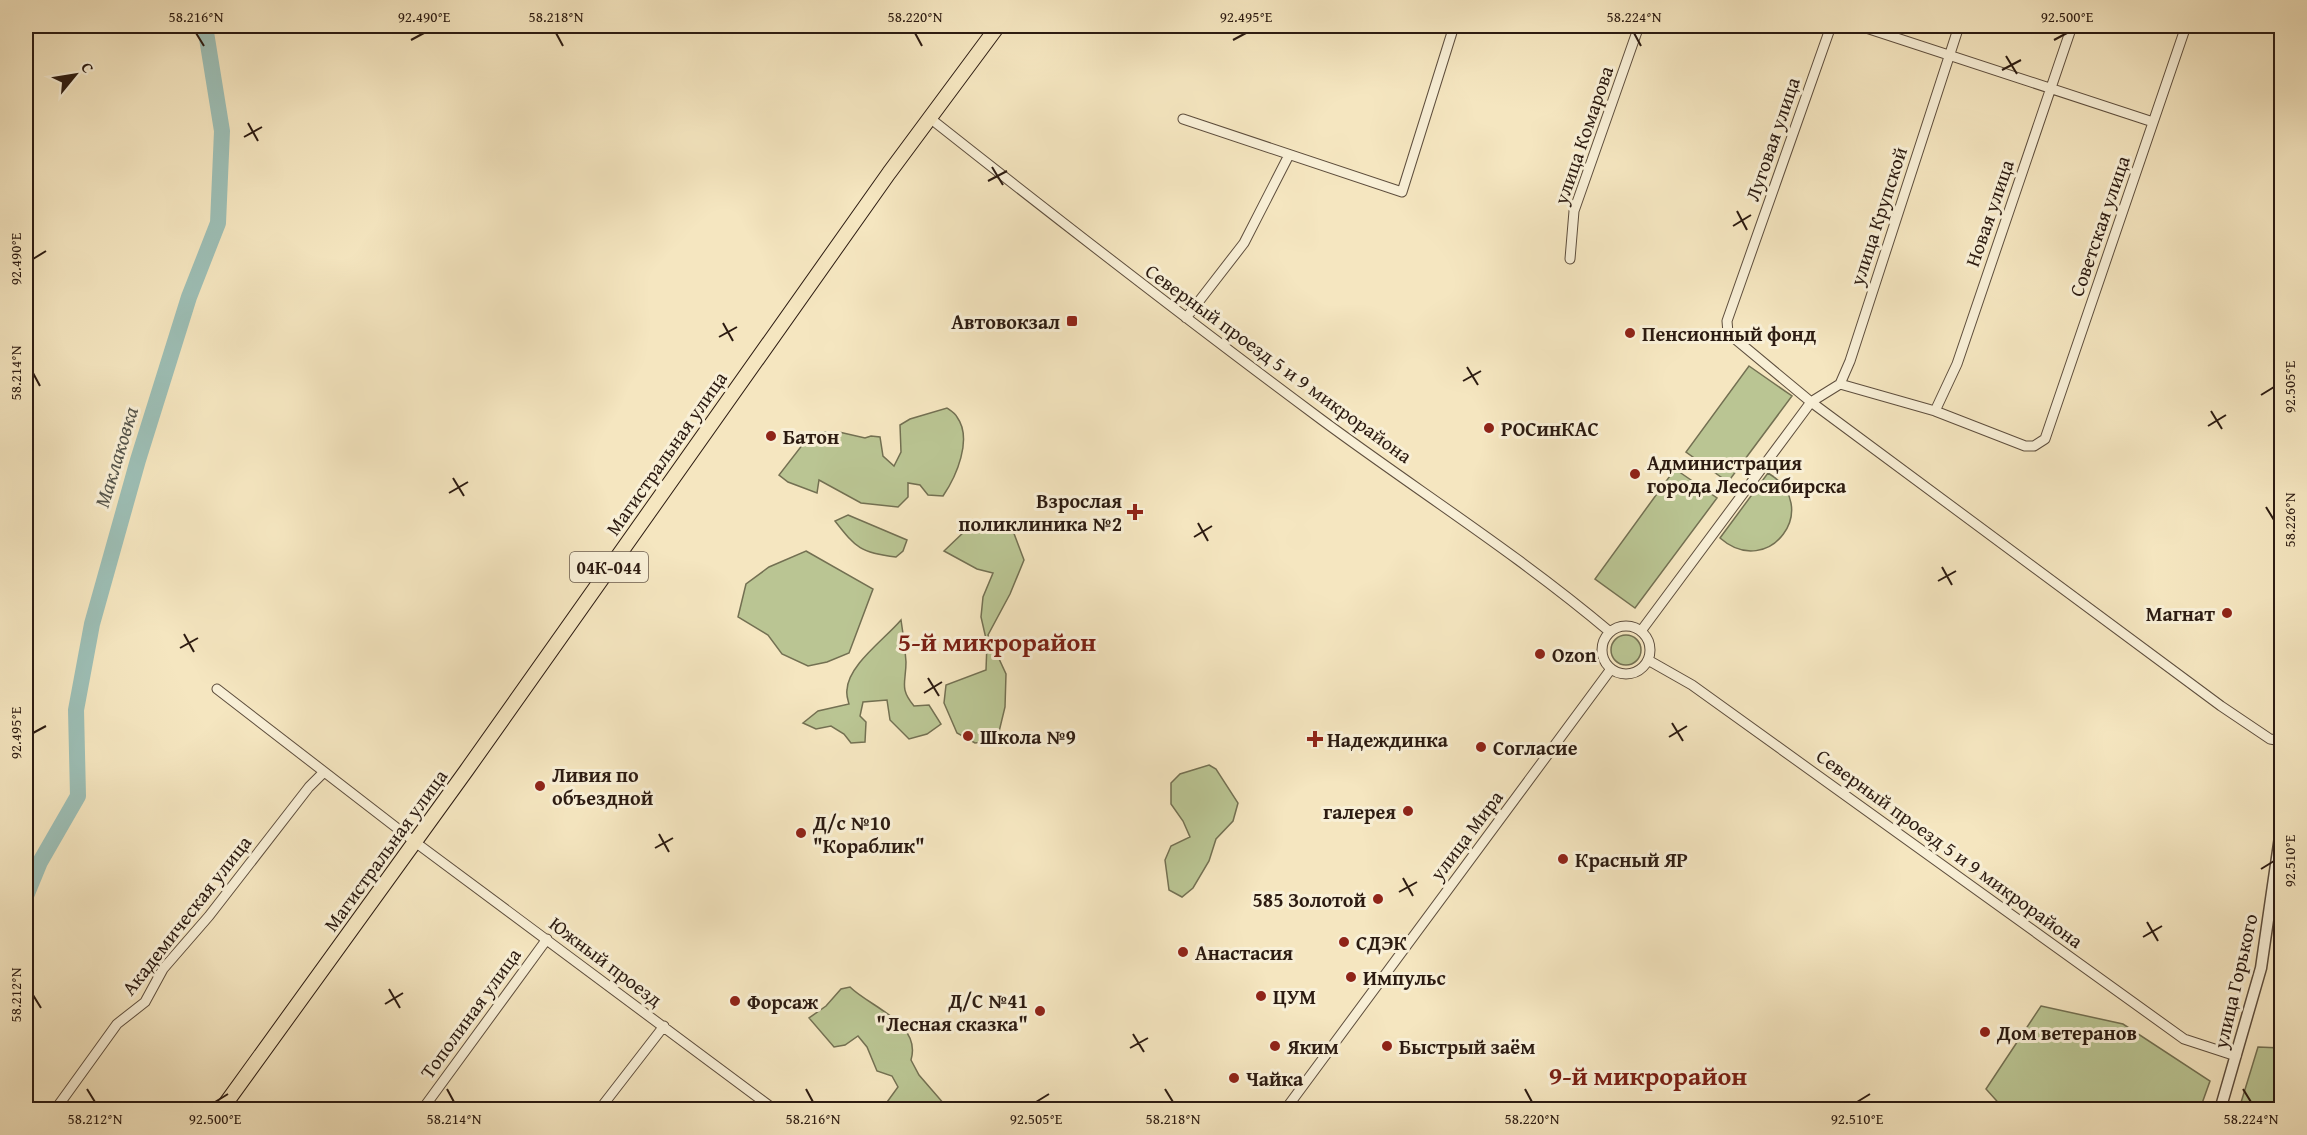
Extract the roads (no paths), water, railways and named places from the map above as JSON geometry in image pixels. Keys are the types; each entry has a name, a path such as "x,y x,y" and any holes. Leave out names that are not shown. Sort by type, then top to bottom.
{"main road":[{"name":"Магистральная улица","path":"221,1110 415,842 889,173 998,26"}],"street":[{"path":"1183,119 1401,192 1454,26"},
{"name":"улица Комарова","path":"1570,259 1574,211 1639,26"},
{"name":"Луговая улица","path":"1811,402 1728,333 1727,321 1831,26"},
{"path":"1860,26 2153,122"},
{"name":"улица Крупской","path":"1840,384 1850,361 1959,26"},
{"name":"Новая улица","path":"1935,411 1957,364 2072,26"},
{"name":"Советская улица","path":"1935,411 2025,446 2034,446 2045,439 2186,26"},
{"name":"Северный проезд 5 и 9 микрорайона","path":"931,119 1186,318 1324,422 1567,596 1610,632"},
{"path":"1186,318 1244,243 1289,155"},
{"path":"1641,631 1811,402 1840,384 1935,411"},
{"path":"1811,402 2221,706 2270,739 2282,741"},
{"path":"1626,626 1641,631 1649,644 1648,660 1638,670 1629,674 1611,669 1604,661 1602,651 1604,640 1610,632 1626,626"},
{"name":"Северный проезд 5 и 9 микрорайона","path":"1648,660 1692,685 2184,1039 2236,1056"},
{"name":"улица Мира","path":"1285,1110 1611,669"},
{"name":"Южный проезд","path":"217,689 415,842 775,1110"},
{"name":"Академическая улица","path":"55,1110 117,1024 145,1002 163,969 209,916 309,787 324,772"},
{"name":"улица Горького","path":"2220,1110 2261,968 2282,824"},
{"name":"Тополиная улица","path":"422,1110 547,939"},
{"path":"599,1110 664,1026"}],"waterway":[{"name":"Маклаковка","path":"26,896 40,862 78,796 76,710 92,624 138,460 189,297 218,223 222,131 205,26"}],"place":[{"name":"Автовокзал","path":"1072,321"},
{"name":"Пенсионный фонд","path":"1630,333"},
{"name":"РОСинКАС","path":"1489,428"},
{"name":"Батон","path":"771,436"},
{"name":"Администрация города Лесосибирска","path":"1635,474"},
{"name":"Взрослая поликлиника №2","path":"1135,512"},
{"name":"Магнат","path":"2227,613"},
{"name":"Ozon","path":"1540,654"},
{"name":"Школа №9","path":"968,736"},
{"name":"Надеждинка","path":"1315,739"},
{"name":"Согласие","path":"1481,747"},
{"name":"Ливия по объездной","path":"540,786"},
{"name":"галерея","path":"1408,811"},
{"name":"Д/с №10 \"Кораблик\"","path":"801,833"},
{"name":"Красный ЯР","path":"1563,859"},
{"name":"585 Золотой","path":"1378,899"},
{"name":"СДЭК","path":"1344,942"},
{"name":"Анастасия","path":"1183,952"},
{"name":"Импульс","path":"1351,977"},
{"name":"ЦУМ","path":"1261,996"},
{"name":"Форсаж","path":"735,1001"},
{"name":"Д/С №41 \"Лесная сказка\"","path":"1040,1011"},
{"name":"Дом ветеранов","path":"1985,1032"},
{"name":"Яким","path":"1275,1046"},
{"name":"Быстрый заём","path":"1387,1046"},
{"name":"Чайка","path":"1234,1078"}],"district":[{"name":"5-й микрорайон","path":"997,641"},
{"name":"9-й микрорайон","path":"1648,1075"}]}
